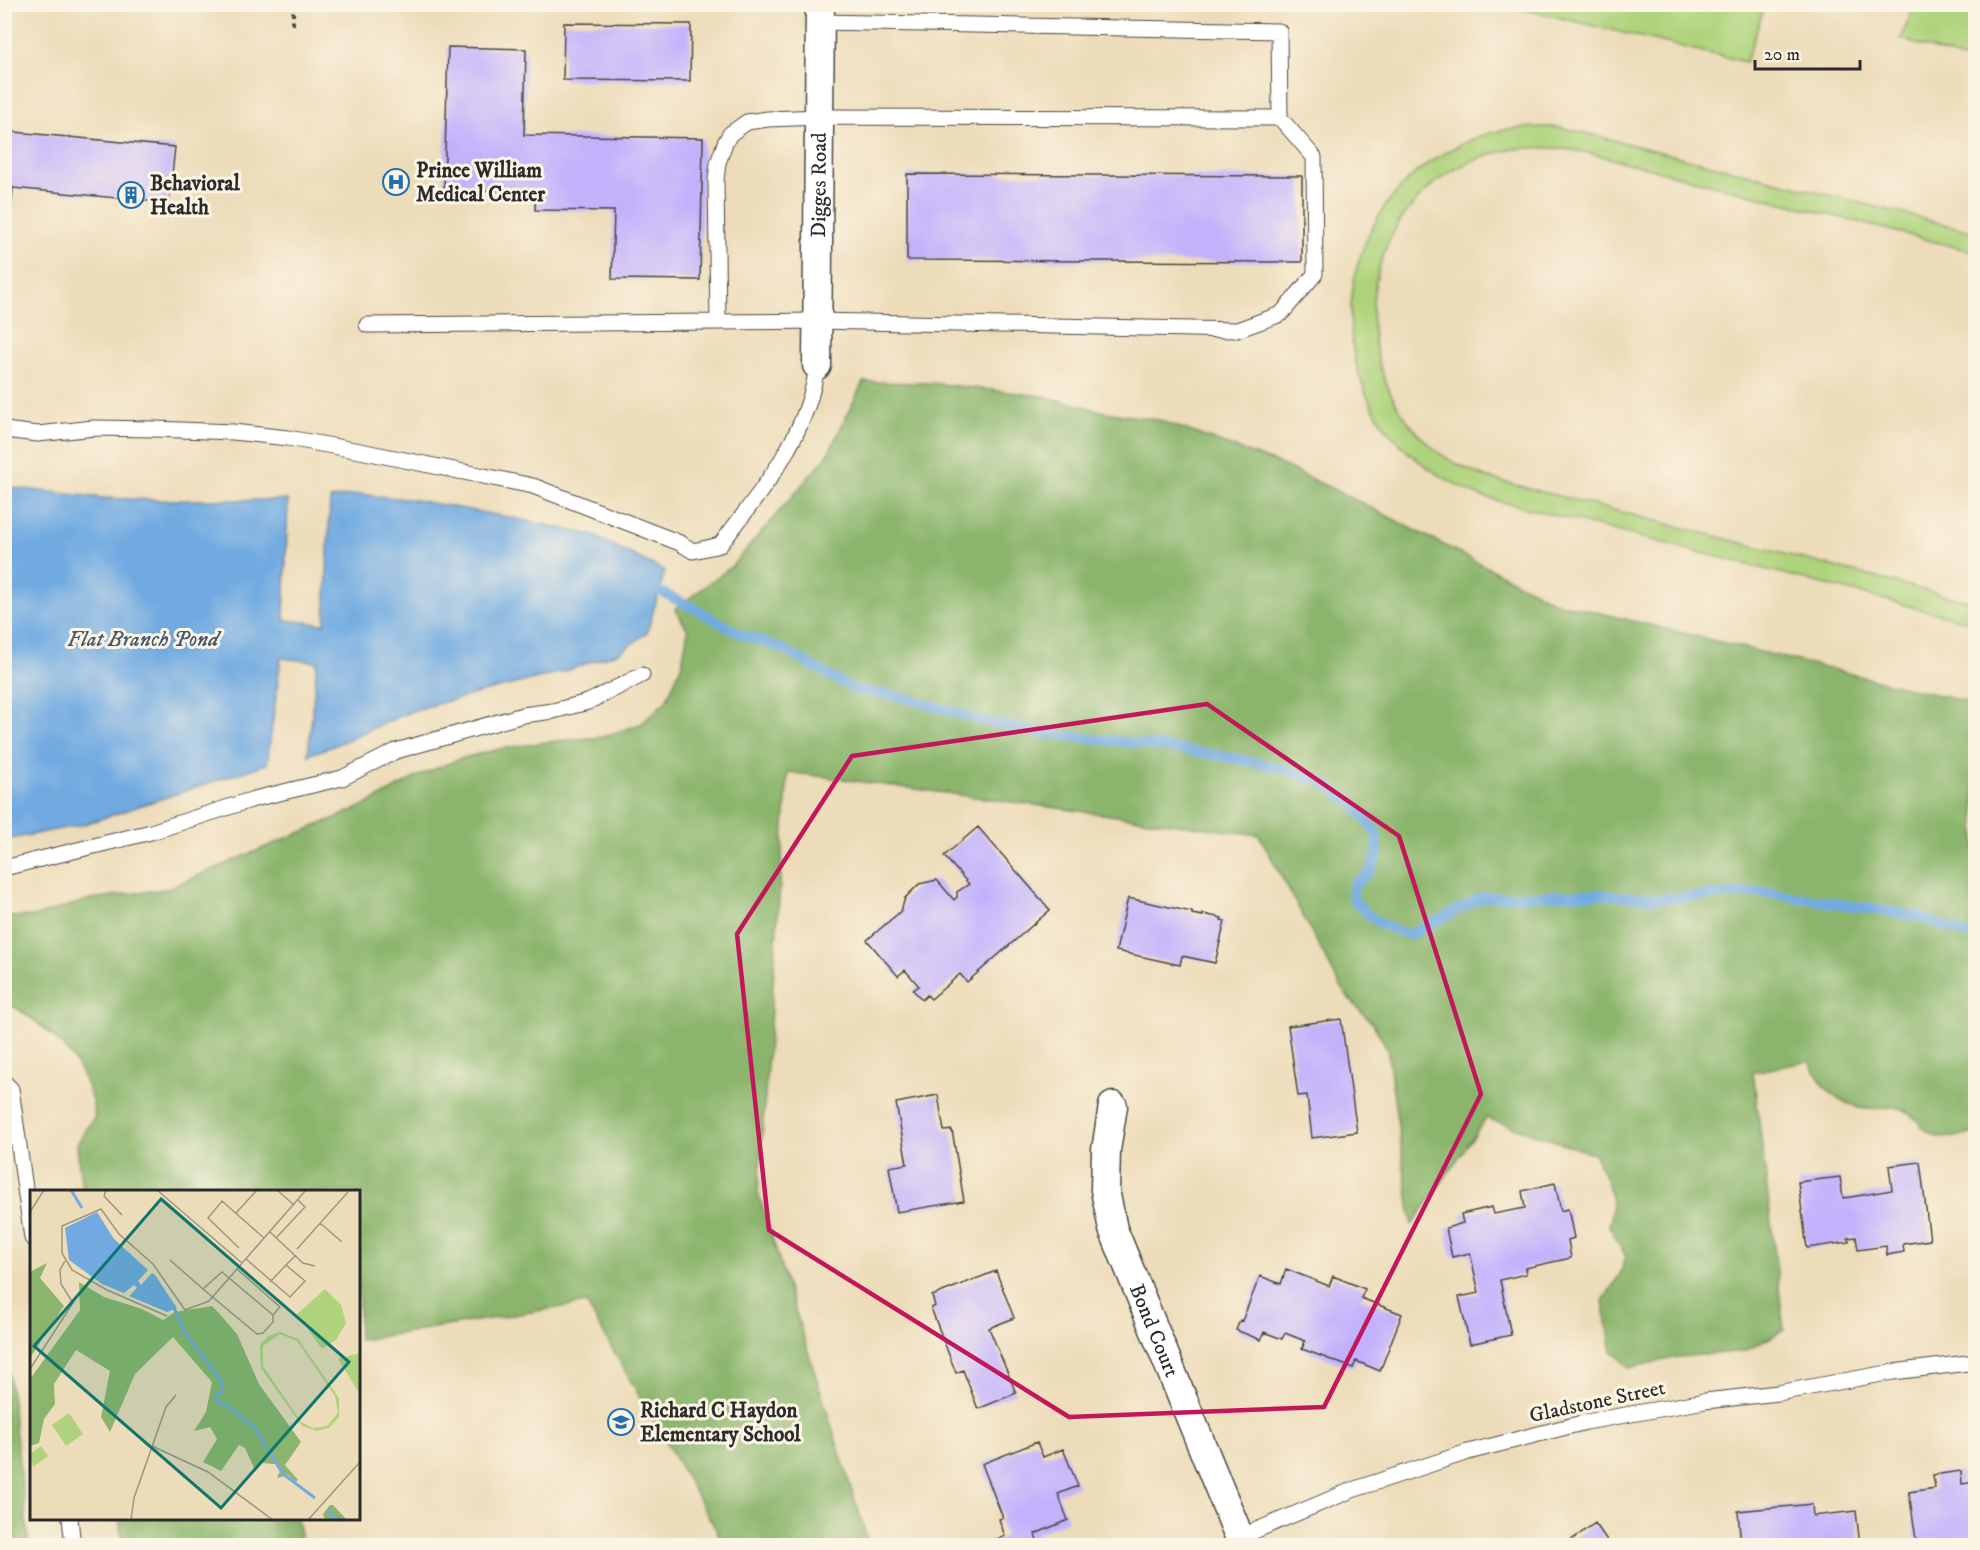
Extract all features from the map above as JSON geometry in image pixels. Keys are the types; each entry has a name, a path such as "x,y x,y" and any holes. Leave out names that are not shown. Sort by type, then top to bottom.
{"street":[{"name":"Digges Road","path":"817,365 820,13"},
{"name":"Bond Court","path":"1113,1106 1106,1150 1105,1190 1113,1229 1242,1541"}],"lane":[{"path":"367,325 817,321 1237,330 1281,314 1316,274 1314,156 1280,118 1280,31 820,13"},
{"path":"718,321 716,180 718,163 730,134 747,122 819,117 1280,118"},
{"path":"4,430 38,434 94,428 233,432 288,438 533,486 680,543 693,551 720,545 779,464 805,412 815,384 817,365"},
{"path":"4,868 151,832 254,799 342,778 396,751 523,715 553,711 588,702 642,675"},
{"path":"4,1082 11,1089 30,1224"},
{"name":"Gladstone Street","path":"1242,1541 1352,1490 1468,1452 1586,1422 1705,1401 1778,1393 1893,1372 1976,1362"},
{"path":"70,1520 73,1545"}],"path":[{"path":"293,4 293,25"}],"highlighted area":[{"path":"1207,704 1399,836 1481,1094 1324,1407 1069,1417 769,1230 737,934 852,756"}],"green space":[{"path":"1506,5 1765,5 1746,62"},
{"path":"1914,5 1975,5 1975,63 1901,39"},
{"path":"1558,127 1975,232 1975,252 1585,152 1521,148 1499,152 1453,171 1417,200 1391,237 1376,279 1373,324 1381,369 1401,411 1439,453 1485,477 1975,603 1975,623 1480,496 1425,466 1390,433 1380,420 1365,391 1355,360 1351,328 1352,295 1358,263 1369,233 1386,205 1407,181 1446,152 1498,131"},
{"path":"863,382 930,383 1043,396 1105,412 1159,420 1282,465 1364,504 1555,602 1975,704 1975,1132 1957,1137 1938,1136 1927,1131 1903,1109 1891,1107 1866,1109 1843,1102 1826,1088 1809,1061 1753,1072 1784,1330 1746,1351 1678,1357 1629,1368 1612,1351 1603,1301 1620,1274 1626,1257 1609,1226 1611,1198 1603,1171 1594,1154 1486,1118 1412,1225 1387,1048 1373,1024 1345,994 1259,835 788,772 758,1193 869,1545 725,1545 586,1303 360,1340 360,1190 82,1190 77,1144 95,1116 90,1096 84,1078 64,1048 38,1023 5,1001 5,917 36,916 91,899 166,889 366,805 416,777 459,759 499,749 602,737 641,724 666,701 682,664 688,630 675,609 732,566 827,456"},
{"path":"5,1342 29,1545 5,1545"},
{"path":"119,1520 297,1520 302,1545 123,1545"}],"water":[{"name":"Flat Branch Pond","path":"5,487 104,498 288,500 284,620 325,624 330,499 359,494 416,500 592,535 665,571 647,633 620,652 565,671 414,710 308,755 317,662 281,658 267,764 85,824 5,840"}],"building":[{"path":"564,23 691,24 690,81 563,80"},
{"path":"448,47 526,49 524,135 703,138 700,280 612,279 614,211 535,210 535,191 444,190"},
{"name":"Behavioral Health","path":"4,131 175,147 169,203 13,188 6,259 4,259"},
{"path":"907,174 1302,176 1302,262 907,260"},
{"path":"978,827 1050,910 967,982 960,974 931,999 927,995 922,1000 913,990 919,986 905,970 898,976 867,940 901,911 905,898 919,884 937,880 954,900 957,897 957,892 969,884 944,856"},
{"path":"1128,898 1192,912 1192,914 1222,918 1221,920 1225,921 1215,963 1182,956 1180,965 1116,951"},
{"path":"1341,1019 1357,1132 1312,1138 1307,1095 1298,1096 1288,1026"},
{"path":"938,1095 944,1131 952,1130 964,1201 897,1212 889,1167 907,1164 896,1103"},
{"path":"1920,1162 1930,1240 1903,1244 1904,1252 1887,1255 1886,1246 1858,1250 1856,1237 1848,1238 1849,1242 1807,1248 1798,1182 1840,1177 1843,1198 1851,1197 1892,1190 1889,1166"},
{"path":"1555,1183 1561,1211 1568,1209 1574,1238 1568,1240 1571,1258 1525,1268 1526,1274 1500,1280 1511,1335 1470,1344 1459,1297 1479,1293 1470,1253 1452,1257 1446,1228 1463,1223 1461,1214 1492,1207 1494,1214 1525,1208 1522,1191"},
{"path":"1286,1269 1329,1286 1333,1276 1365,1289 1361,1298 1402,1314 1380,1371 1356,1361 1353,1368 1302,1349 1305,1341 1285,1333 1282,1339 1264,1332 1261,1340 1236,1330 1240,1320 1242,1321 1260,1276 1281,1284"},
{"path":"996,1271 1014,1318 989,1328 1016,1393 978,1409 963,1370 956,1373 931,1308 935,1306 932,1296"},
{"path":"1037,1442 1043,1457 1063,1449 1078,1486 1058,1494 1068,1520 1035,1534 1039,1546 980,1546 1005,1536 999,1519 1003,1518 982,1464"},
{"path":"1961,1471 1962,1484 1976,1482 1976,1541 1945,1546 1917,1546 1909,1492 1935,1488 1933,1475"},
{"path":"1812,1504 1813,1516 1856,1511 1860,1546 1741,1546 1738,1511"},
{"path":"1595,1523 1611,1546 1563,1546"}],"waterway":[{"path":"647,589 659,591 738,633 783,649 853,689 901,697 985,721 1045,734 1136,743 1216,755 1277,767 1323,782 1351,802 1376,832 1378,854 1369,873 1353,885 1353,899 1378,922 1410,935 1483,897 1596,894 1655,899 1763,892 1917,916 1976,938"}],"place":[{"name":"Prince William Medical Center","path":"396,182"},
{"name":"Behavioral Health","path":"131,195"},
{"name":"Richard C Haydon Elementary School","path":"621,1422"}]}
